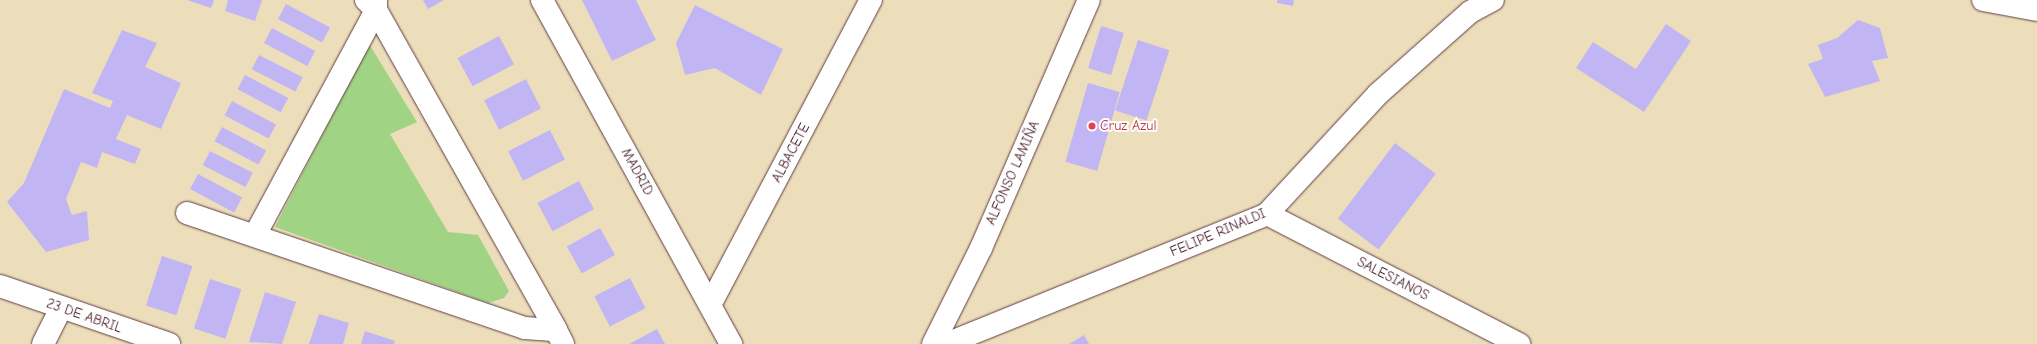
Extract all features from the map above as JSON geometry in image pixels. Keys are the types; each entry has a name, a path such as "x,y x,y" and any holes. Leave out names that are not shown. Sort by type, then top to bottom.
{"street":[{"name":"MADRID","path":"542,0 732,344"},
{"name":"ALBACETE","path":"710,305 871,0"},
{"name":"ALFONSO LAMIÑA","path":"933,344 981,248 1089,0"},
{"name":"FELIPE RINALDI","path":"946,344 1267,214 1378,94 1470,12 1493,0"},
{"path":"1983,0 2012,3 2037,10"},
{"path":"255,236 373,3"},
{"path":"373,3 559,337"},
{"path":"187,213 525,328 559,337"},
{"name":"SALESIANOS","path":"1267,214 1520,344"},
{"name":"23 DE ABRIL","path":"0,286 169,344"},
{"path":"43,344 61,308"}],"green space":[{"path":"369,44 417,122 390,134 448,232 478,235 509,291 504,298 488,303 275,227"}],"building":[{"path":"187,0 214,0 211,8"},
{"path":"228,0 262,0 255,21 225,11"},
{"path":"423,0 444,0 428,9"},
{"path":"582,0 636,0 656,40 612,61"},
{"path":"1277,0 1294,0 1293,6 1277,3"},
{"path":"286,4 330,27 322,42 278,19"},
{"path":"695,5 783,49 761,95 715,68 685,75 676,43"},
{"path":"1858,20 1880,28 1888,58 1872,61 1880,81 1825,97 1808,64 1823,59 1818,45 1837,38"},
{"path":"1666,24 1691,41 1644,112 1576,68 1593,42 1636,69"},
{"path":"1101,26 1124,33 1111,75 1088,68"},
{"path":"272,28 315,51 307,66 264,43"},
{"path":"122,30 157,43 145,67 181,83 161,129 127,115 116,139 141,149 135,164 102,152 97,168 81,162 66,199 72,215 87,211 89,240 46,252 7,202 24,183 64,89 110,108 113,101 92,93"},
{"path":"499,36 514,64 473,86 458,58"},
{"path":"1138,40 1169,50 1147,121 1115,110"},
{"path":"259,55 303,77 295,92 252,69"},
{"path":"245,75 288,98 281,112 237,89"},
{"path":"526,79 541,108 499,130 484,100"},
{"name":"Cruz Azul","path":"1088,83 1120,92 1097,171 1065,162"},
{"path":"232,101 276,124 269,139 224,115"},
{"path":"222,127 266,150 259,165 214,141"},
{"path":"550,130 565,159 523,181 508,151"},
{"path":"1395,143 1436,174 1379,250 1338,219"},
{"path":"210,151 253,173 246,187 203,165"},
{"path":"198,174 242,197 234,212 190,189"},
{"path":"579,181 594,209 553,231 538,203"},
{"path":"600,228 615,255 582,274 567,246"},
{"path":"162,256 192,266 176,315 146,305"},
{"path":"630,278 645,308 610,326 594,296"},
{"path":"210,279 241,289 225,339 194,328"},
{"path":"265,292 296,302 282,344 249,342"},
{"path":"319,314 349,323 343,344 309,344"},
{"path":"657,329 665,344 629,344"},
{"path":"365,331 395,341 394,344 361,344"},
{"path":"1084,335 1089,344 1069,344"}],"place":[{"name":"Cruz Azul","path":"1092,126"}]}
